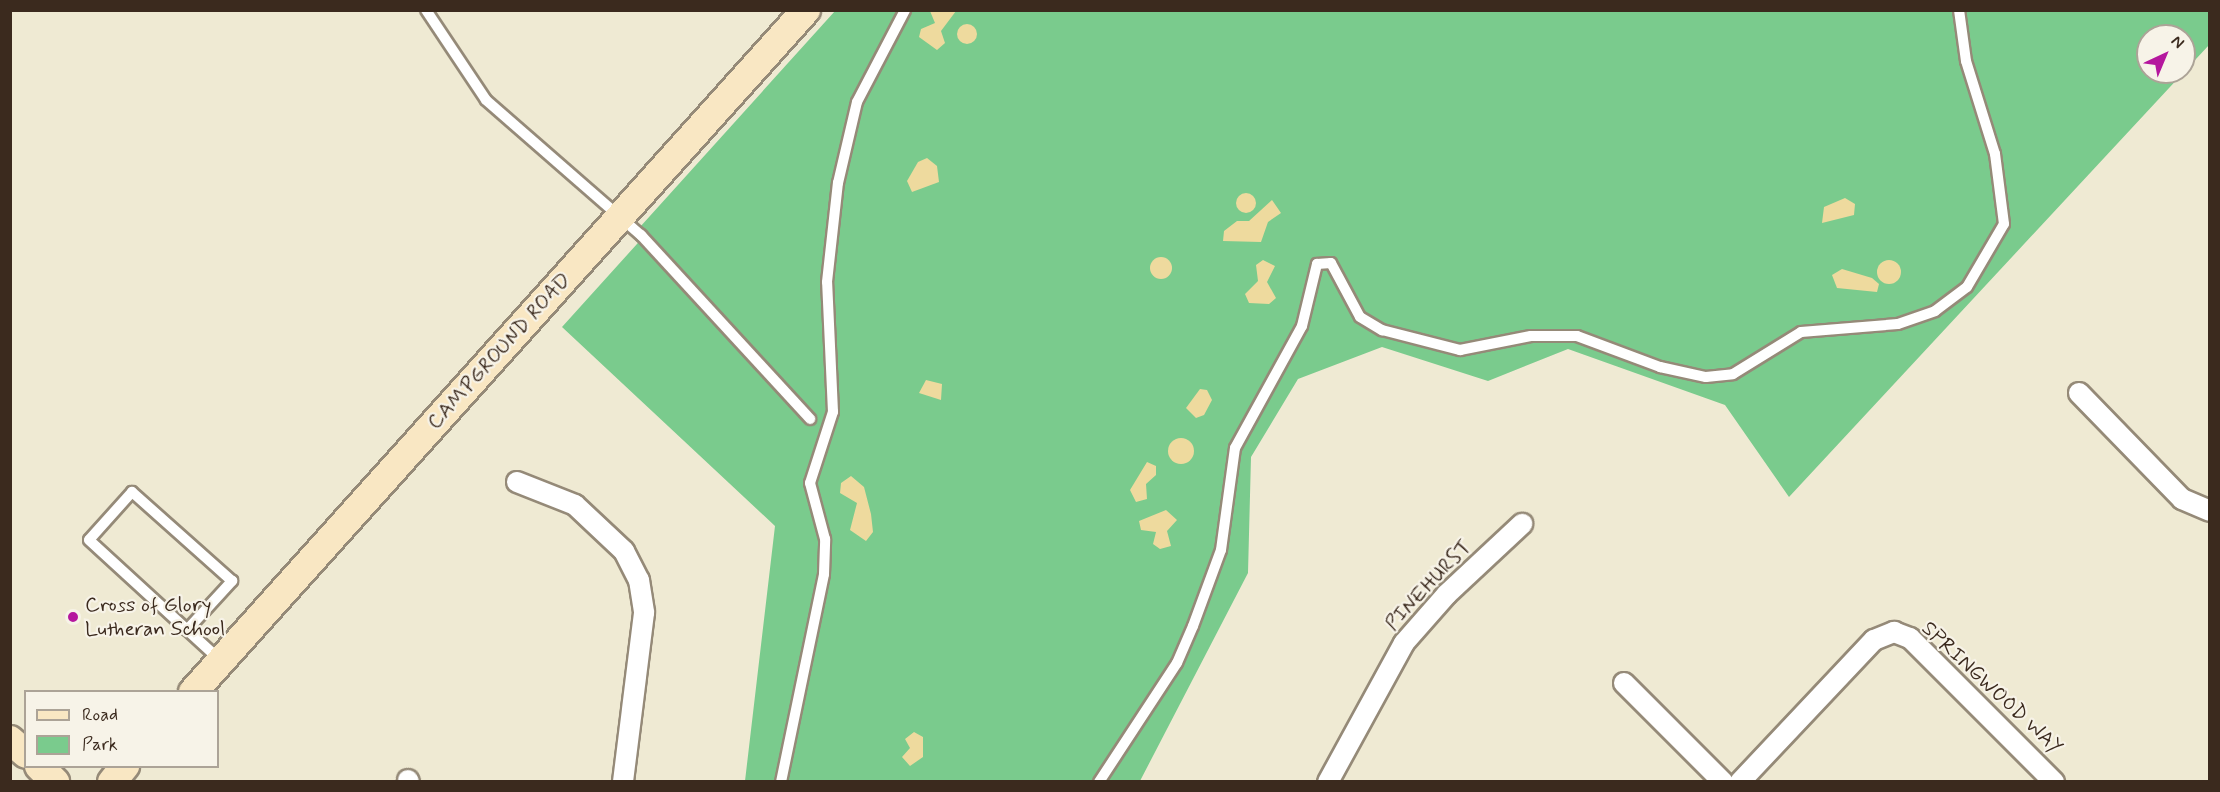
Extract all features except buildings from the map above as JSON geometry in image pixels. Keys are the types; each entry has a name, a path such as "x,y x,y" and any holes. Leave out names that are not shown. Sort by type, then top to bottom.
{"street":[{"name":"CAMPGROUND ROAD","path":"195,690 806,10"},
{"path":"2079,393 2182,499 2210,511"},
{"path":"517,483 575,505 624,551 639,580 644,613 623,782"},
{"name":"PINEHURST","path":"1328,782 1404,643 1447,594 1522,524"},
{"name":"SPRINGWOOD WAY","path":"1740,782 1874,640 1894,632 1910,638 2054,782"},
{"path":"1624,683 1723,782"},
{"path":"10,740 24,752"},
{"path":"41,768 55,782"},
{"path":"112,782 123,768"}],"lane":[{"path":"426,10 486,100 620,216 712,308 810,419"},
{"path":"781,782 824,574 825,539 810,483 833,412 827,282 838,183 857,102 905,10"},
{"path":"1099,782 1189,636 1221,550 1235,448 1302,326 1317,264 1331,263 1360,317 1382,330 1460,350 1531,336 1577,336 1660,368 1706,377 1733,374 1802,332 1898,324 1935,311 1967,287 2004,225 1995,154 1966,61 1959,10"},
{"path":"187,630 232,581 132,492 88,540 221,661"}],"green space":[{"path":"835,11 2209,11 2209,45 2196,59 2196,24 2136,24 2136,84 2173,84 1789,497 1725,405 1568,349 1488,381 1382,347 1298,379 1251,457 1248,573 1140,781 745,781 775,526 562,327 646,234 640,227"}],"sand":[{"path":"930,11 956,11 941,31 945,43 937,50 919,37 921,29 935,23"},
{"path":"967,24 974,27 977,34 974,41 967,44 960,41 957,34 960,27"},
{"path":"927,158 937,166 939,182 912,192 907,181 918,162"},
{"path":"1242,193 1250,193 1256,199 1256,207 1250,213 1242,213 1236,207 1236,199"},
{"path":"1845,198 1855,204 1854,215 1822,223 1824,207"},
{"path":"1272,200 1281,213 1268,222 1261,242 1223,241 1224,231 1237,221 1249,221"},
{"path":"1161,257 1169,260 1172,268 1169,276 1161,279 1153,276 1150,268 1153,260"},
{"path":"1263,260 1275,266 1267,282 1276,298 1269,304 1249,303 1245,294 1258,281 1256,265"},
{"path":"1889,260 1894,261 1900,267 1900,277 1894,283 1889,284 1884,283 1878,277 1877,272 1878,267 1884,261"},
{"path":"1842,269 1872,278 1879,284 1877,292 1837,288 1832,275"},
{"path":"926,380 942,384 941,400 919,393"},
{"path":"1200,389 1207,390 1212,400 1204,415 1196,418 1186,408"},
{"path":"1181,438 1190,442 1194,451 1190,460 1181,464 1172,460 1168,451 1172,442"},
{"path":"1147,462 1156,466 1156,475 1146,484 1147,499 1136,502 1130,490"},
{"path":"851,476 864,487 871,514 873,532 866,541 850,530 857,503 840,493 841,483"},
{"path":"1166,510 1177,520 1167,531 1171,546 1160,549 1153,544 1156,532 1141,530 1139,521"},
{"path":"914,732 923,737 923,757 910,766 902,757 910,748 905,739"}],"place":[{"name":"Cross of Glory Lutheran School","path":"73,617"}]}
